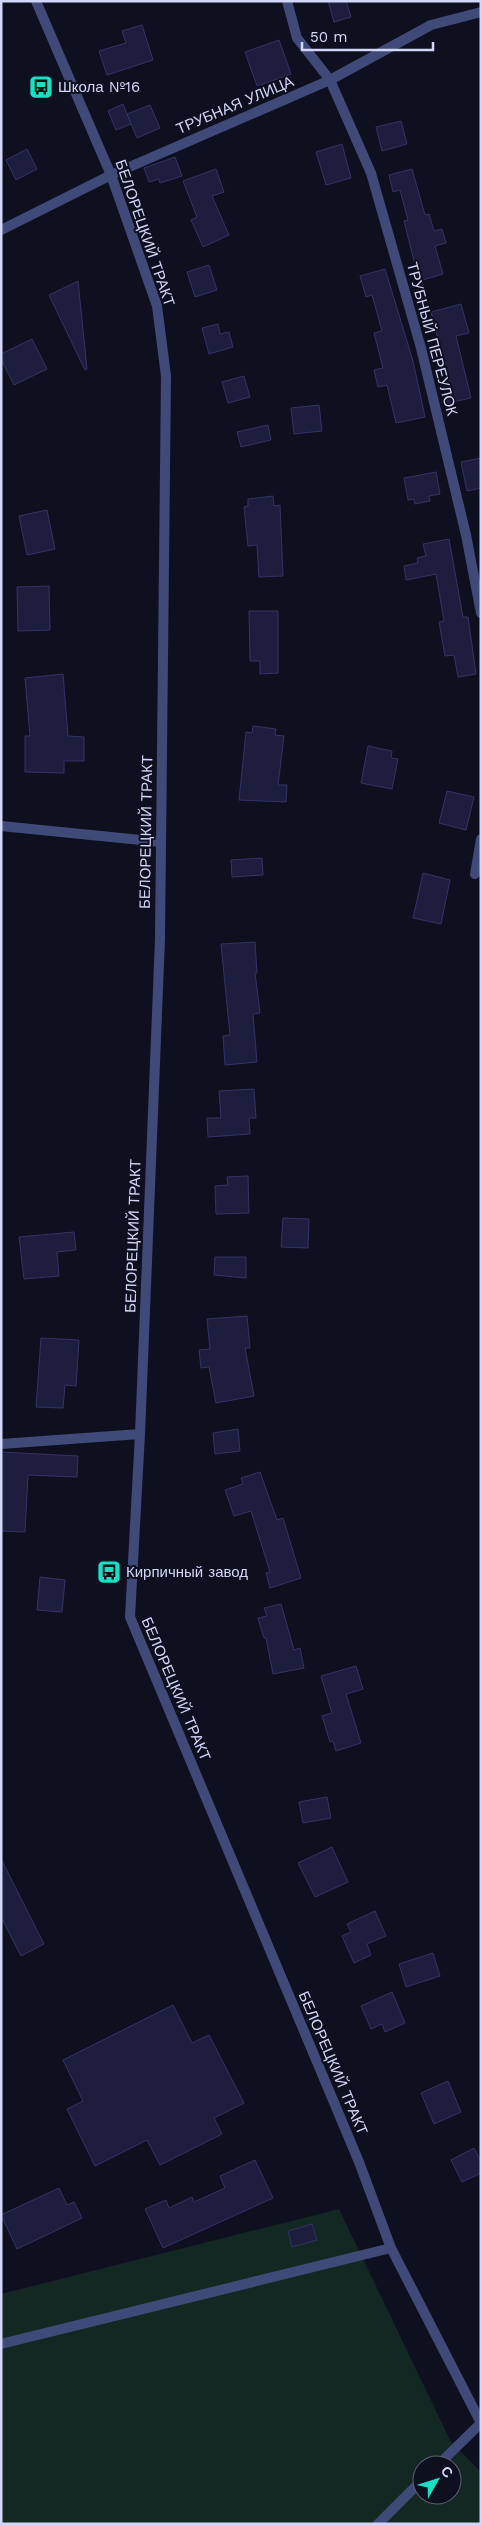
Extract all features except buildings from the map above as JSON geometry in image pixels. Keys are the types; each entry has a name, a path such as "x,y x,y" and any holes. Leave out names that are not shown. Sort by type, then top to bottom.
{"street":[{"name":"БЕЛОРЕЦКИЙ ТРАКТ","path":"36,1 111,175 157,306 166,376 160,939 140,1434 130,1617 359,2162 391,2248 481,2423"},
{"name":"ТРУБНЫЙ ПЕРЕУЛОК","path":"287,1 298,38 330,80 371,173 421,348 466,535 481,613"},
{"name":"ТРУБНАЯ УЛИЦА","path":"1,230 111,175 330,80 431,25 481,12"},
{"path":"1,826 160,842"},
{"path":"475,874 481,839"},
{"path":"1,1444 140,1434"},
{"path":"1,2344 391,2248"},
{"path":"448,2455 481,2423"},
{"path":"378,2524 412,2490"}],"green space":[{"path":"339,2209 451,2442 481,2472 481,2524 1,2524 1,2294"}],"place":[{"name":"Школа №16","path":"41,87"},
{"name":"Кирпичный завод","path":"109,1572"}]}
